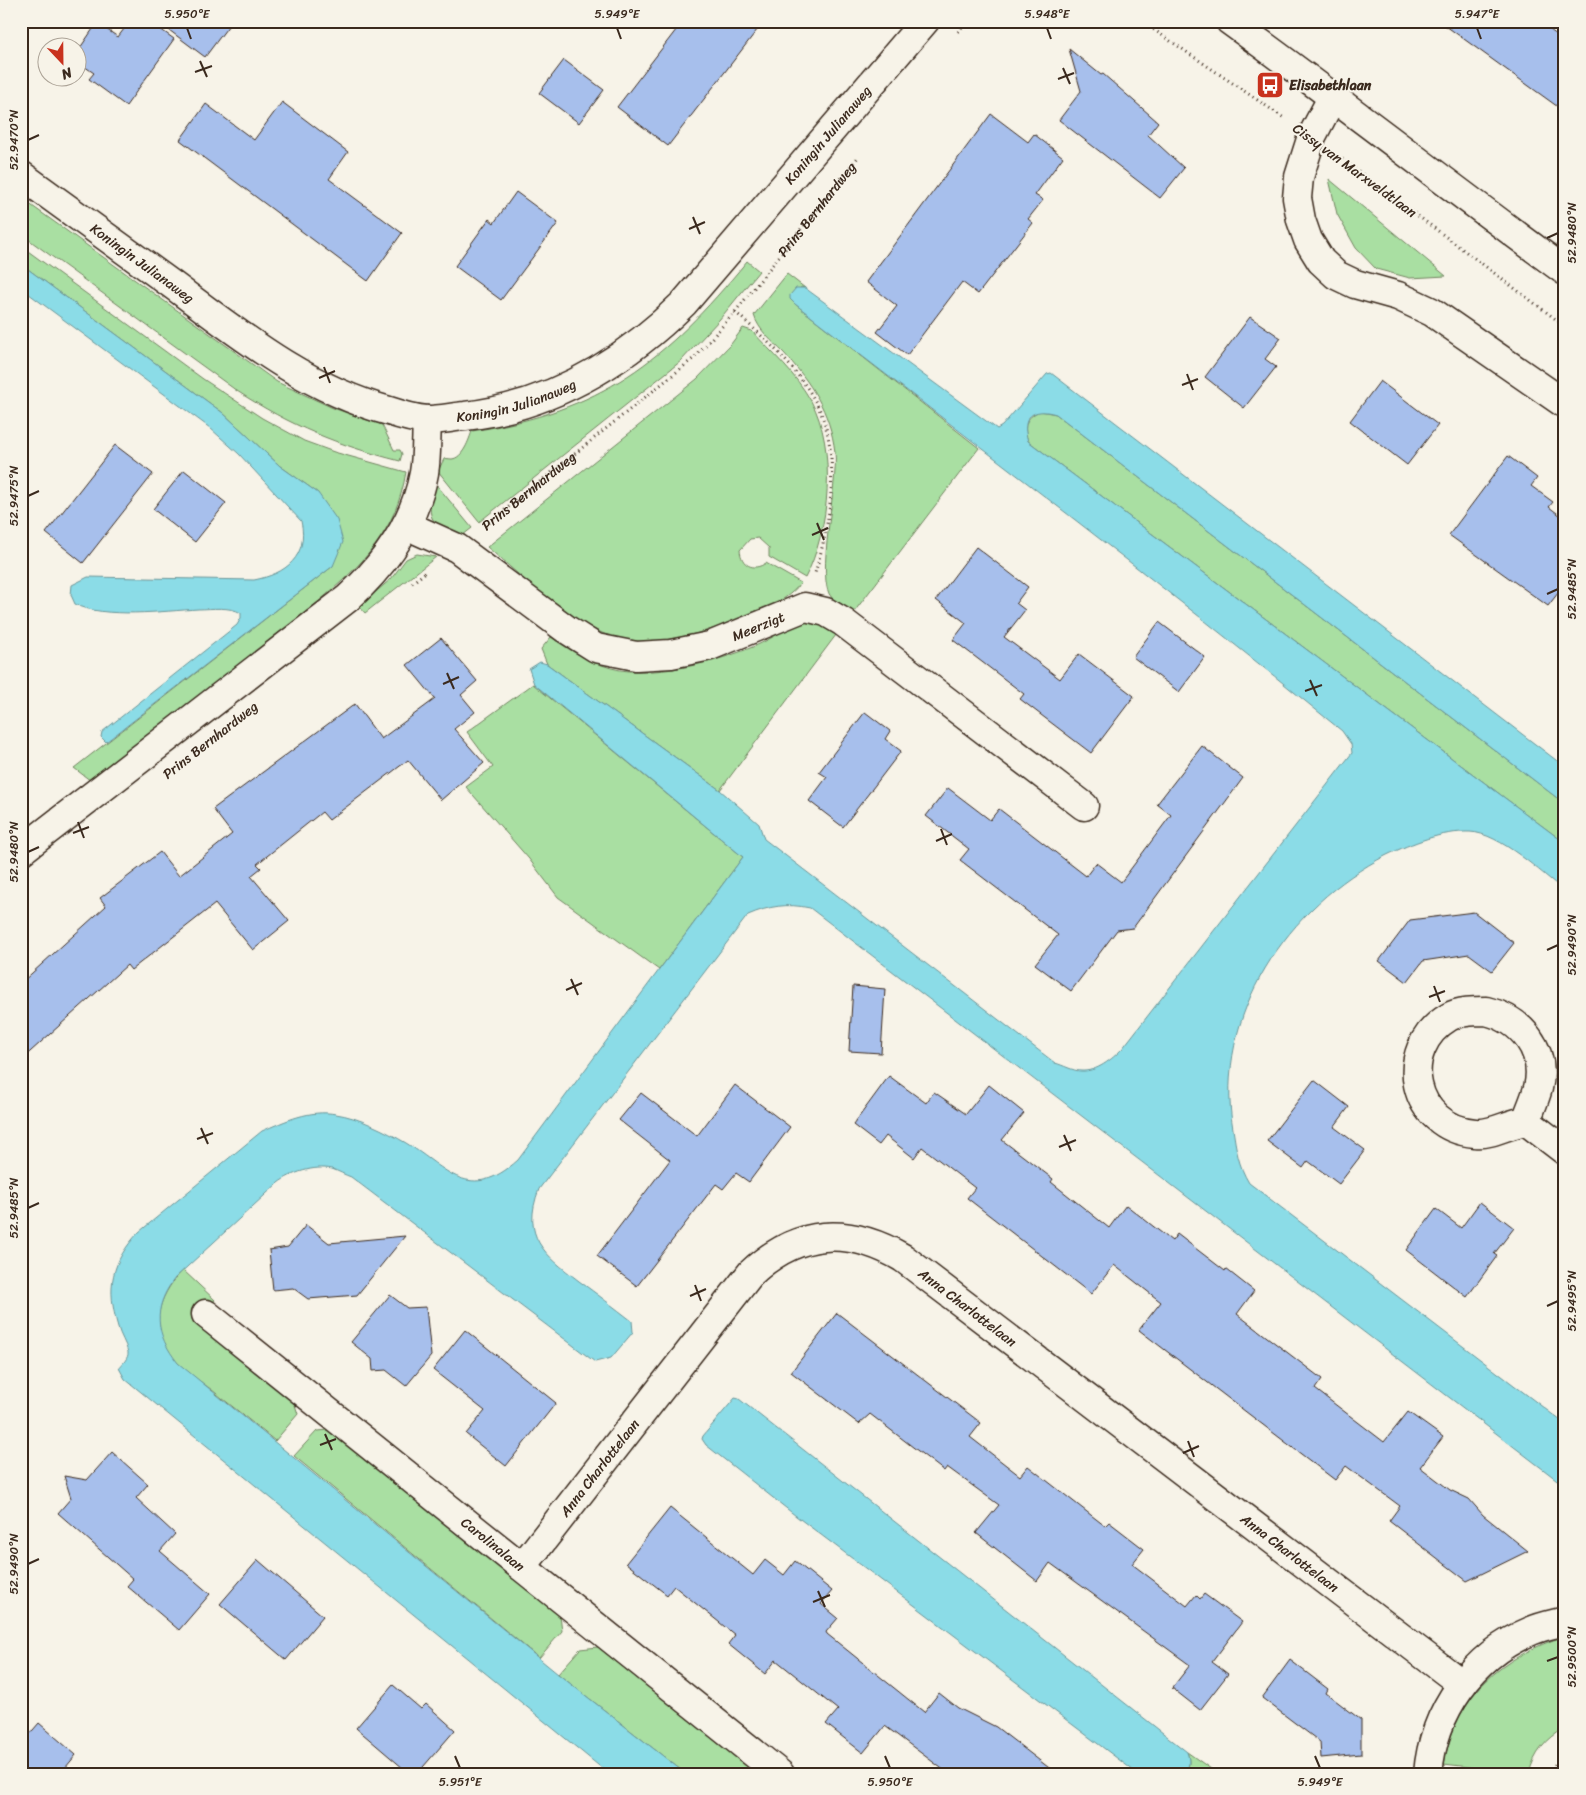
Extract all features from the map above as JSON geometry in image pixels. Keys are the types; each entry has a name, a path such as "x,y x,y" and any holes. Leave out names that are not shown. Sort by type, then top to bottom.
{"street":[{"name":"Koningin Julianaweg","path":"21,175 255,346 294,371 348,398 427,420 502,410 539,399 574,385 633,350 684,303 925,21"},
{"path":"1230,21 1565,271"},
{"path":"1333,96 1312,136 1299,177 1296,198 1308,240 1321,261 1336,275 1355,284 1398,296 1432,312 1565,404"},
{"name":"Prins Bernhardweg","path":"21,851 348,598 370,577 390,553 406,525 424,474 427,420"},
{"name":"Meerzigt","path":"406,525 457,548 566,629 596,648 636,656 671,654 710,646 805,608"},
{"path":"805,608 826,612 843,622 1084,806"},
{"path":"1526,1121 1538,1086 1538,1060 1535,1047 1523,1030 1499,1014 1486,1011 1463,1012 1449,1017 1430,1032 1420,1051 1416,1072 1418,1090 1428,1110 1437,1119 1456,1130 1477,1134 1505,1128 1514,1122 1526,1121 1565,1151"},
{"name":"Anna Charlottelaan","path":"522,1567 751,1274 765,1260 800,1241 840,1236 869,1242 903,1258 1462,1684"},
{"name":"Carolinalaan","path":"206,1314 780,1774"},
{"path":"1428,1774 1429,1759 1437,1728 1453,1697 1474,1669 1501,1647 1531,1631 1565,1621"}],"path":[{"path":"955,37 967,21"},
{"name":"Cissy van Marxveldtlaan","path":"1142,21 1312,136 1565,326"},
{"name":"Prins Bernhardweg","path":"411,584 694,358 735,312 862,152"},
{"path":"735,312 754,328 802,381 815,400 826,424 831,456 831,490 822,546 805,608"},
{"path":"1550,1774 1560,1755 1565,1751"}],"green space":[{"path":"1329,179 1446,276 1410,278 1376,269 1356,248 1337,214"},
{"path":"21,198 277,382 333,408 382,425 394,450 400,450 402,454 400,461 315,433 276,414 237,391 21,234"},
{"path":"21,246 203,379 262,418 304,441 334,452 406,472 401,493 386,529 363,560 349,574 318,602 91,781 74,768 333,566 318,493 280,466 223,413 21,264"},
{"path":"747,261 759,271 719,320 681,361 479,522 438,471 444,459 456,458 462,452 472,431 518,422 558,410 595,395 628,376 688,327"},
{"path":"787,274 805,288 801,287 795,304 979,448 854,612 832,598 827,588 825,572 826,552 835,466 835,452 829,423 818,398 803,375 762,331 754,315"},
{"path":"743,328 752,331 805,391 819,420 825,442 827,489 825,514 814,559 805,578 769,557 769,548 758,538 750,539 740,550 743,560 748,566 757,567 766,563 801,583 794,591 766,609 714,629 667,639 632,641 613,637 593,629 574,618 536,589 487,547 697,379 731,344"},
{"path":"1040,411 1056,414 1565,804 1565,843 1028,441 1026,423 1031,416"},
{"path":"435,483 472,528 463,535 442,527 432,518 430,512"},
{"path":"417,554 436,557 365,613 359,606 391,579 406,559"},
{"path":"803,622 815,622 836,635 720,790 547,664 541,649 551,637 584,657 610,668 653,671 689,666 740,652"},
{"path":"533,684 743,857 659,970 558,897 529,859 466,787 493,767 467,732"},
{"path":"183,1270 215,1300 196,1323 294,1402 298,1414 275,1441 184,1369 167,1349 161,1338 159,1314 162,1303 174,1281"},
{"path":"330,1430 560,1615 562,1631 539,1658 294,1456 317,1431"},
{"path":"1565,1636 1565,1728 1542,1747 1531,1766 1529,1774 1444,1764 1450,1740 1459,1718 1485,1682 1502,1667 1521,1655 1542,1644"},
{"path":"598,1647 756,1774 686,1774 558,1674 580,1649"},
{"path":"1187,1752 1218,1774 1184,1774 1189,1763"}],"water":[{"path":"21,264 223,413 280,466 318,493 337,520 343,542 333,566 106,742 101,737 102,732 237,625 241,618 241,613 231,609 220,608 135,613 87,609 75,604 71,595 72,585 88,577 254,580 266,577 285,568 298,553 302,544 301,521 239,454 210,428 21,288"},
{"path":"796,288 805,288 997,429 1002,426 1047,374 1051,373 1565,767 1565,804 1056,414 1048,412 1035,413 1027,420 1026,433 1028,441 1565,843 1565,891 1507,846 1482,834 1470,832 1449,833 1417,842 1387,855 1351,876 1318,903 1289,934 1265,968 1247,1005 1235,1045 1230,1087 1236,1150 1242,1170 1249,1183 1565,1424 1565,1486 810,908 778,906 763,909 748,915 539,1189 534,1206 533,1220 539,1243 546,1253 632,1321 633,1332 611,1358 595,1362 351,1177 325,1168 303,1171 289,1176 278,1183 175,1278 168,1289 160,1310 159,1321 161,1331 170,1352 178,1363 558,1674 686,1774 609,1774 125,1379 119,1368 126,1359 128,1352 118,1327 112,1300 112,1287 117,1265 122,1254 139,1232 262,1131 298,1117 326,1113 363,1121 406,1143 459,1178 472,1181 486,1180 501,1173 518,1160 743,857 534,684 529,669 540,662 547,664 720,790 759,824 764,839 1055,1063 1078,1071 1087,1071 1098,1067 1109,1061 1122,1049 1352,753 1351,744 1342,731 1275,676 795,304 790,299 790,295"},
{"path":"735,1398 739,1399 1187,1752 1189,1763 1184,1774 1138,1774 796,1516 706,1445 702,1439 703,1436"}],"building":[{"path":"130,21 149,21 174,39 126,106 89,79 94,73 88,69 87,38 97,23 118,37"},
{"path":"157,21 232,21 205,57"},
{"path":"683,21 764,21 668,146 617,107"},
{"path":"1439,21 1538,21 1565,41 1565,112"},
{"path":"1069,49 1101,75 1103,74 1158,122 1148,135 1184,168 1160,198 1059,120 1081,91"},
{"path":"564,60 604,90 579,123 539,93"},
{"path":"282,102 348,152 329,179 402,233 368,281 180,140 206,104 254,140"},
{"path":"991,114 1028,142 1034,134 1063,157 1035,195 1043,200 1028,219 1033,223 978,294 962,282 907,355 877,332 897,306 866,282"},
{"path":"516,192 558,223 501,300 455,266 489,219 494,223"},
{"path":"1250,317 1281,338 1265,359 1276,367 1244,408 1205,377"},
{"path":"1380,381 1438,425 1407,465 1350,421"},
{"path":"115,445 153,474 83,563 46,533"},
{"path":"1508,456 1537,478 1531,486 1553,502 1549,507 1565,519 1565,584 1548,606 1449,535"},
{"path":"184,470 226,503 195,542 153,509"},
{"path":"976,547 1028,587 1016,603 1025,610 1004,637 1060,679 1079,654 1134,696 1091,753 1020,699 1024,694 953,640 966,623 936,600"},
{"path":"1159,622 1205,657 1179,692 1133,657"},
{"path":"441,638 477,681 461,695 475,712 454,729 484,763 441,800 408,760 329,820 322,812 257,864 261,868 251,876 289,921 253,950 215,904 131,970 127,965 21,1060 21,983 106,906 100,898 160,852 179,876 232,834 213,809 355,704 381,739 435,699 407,665"},
{"path":"865,712 890,731 885,739 901,751 843,827 809,801 827,777 819,772"},
{"path":"1202,746 1243,778 1133,928 1117,930 1071,991 1035,964 1058,935 960,860 969,849 926,816 948,788 990,820 999,809 1086,876 1096,863 1121,882 1171,815 1157,804"},
{"path":"1474,912 1514,943 1492,971 1469,954 1423,961 1407,982 1379,961 1410,920"},
{"path":"853,986 885,989 881,1053 849,1051"},
{"path":"889,1076 926,1103 934,1092 966,1114 989,1085 1024,1113 1002,1140 1053,1179 1051,1182 1109,1228 1126,1205 1172,1241 1177,1234 1254,1291 1237,1314 1322,1379 1315,1389 1384,1442 1408,1412 1443,1437 1420,1467 1450,1490 1469,1499 1483,1515 1528,1551 1467,1581 1389,1521 1400,1506 1346,1466 1335,1480 1139,1330 1161,1302 1114,1265 1091,1294 967,1198 975,1188 922,1147 914,1158 886,1136 879,1145 853,1125"},
{"path":"1314,1080 1349,1107 1334,1127 1365,1150 1339,1184 1308,1161 1303,1168 1267,1141"},
{"path":"735,1085 790,1127 749,1182 736,1173 723,1189 716,1184 637,1286 597,1256 670,1160 619,1120 641,1093 697,1136"},
{"path":"1480,1202 1514,1228 1494,1254 1497,1256 1467,1297 1406,1250 1436,1209 1461,1228"},
{"path":"306,1225 329,1243 405,1236 357,1295 308,1299 293,1288 273,1290 269,1250 288,1247"},
{"path":"390,1295 407,1308 426,1307 431,1356 406,1386 386,1370 373,1371 372,1359 351,1342"},
{"path":"837,1313 981,1423 970,1437 1020,1476 1028,1466 1105,1526 1109,1522 1144,1549 1132,1564 1187,1606 1196,1595 1200,1599 1204,1594 1242,1622 1212,1662 1228,1674 1200,1710 1172,1688 1190,1665 1050,1563 1037,1581 976,1533 999,1505 947,1467 944,1471 870,1414 859,1424 791,1372"},
{"path":"465,1330 556,1403 506,1466 466,1434 485,1411 433,1370"},
{"path":"112,1452 148,1484 136,1498 175,1534 160,1551 210,1594 179,1630 127,1586 133,1579 58,1513 71,1498 64,1476 87,1480"},
{"path":"670,1508 753,1575 765,1560 784,1575 795,1561 832,1591 821,1604 838,1618 826,1632 827,1634 924,1712 939,1693 958,1708 996,1727 1057,1774 949,1774 885,1726 863,1753 826,1724 838,1710 776,1660 765,1674 728,1644 735,1635 674,1586 667,1595 626,1563"},
{"path":"258,1560 323,1616 286,1660 220,1604"},
{"path":"1290,1660 1328,1689 1326,1693 1361,1720 1361,1754 1321,1758 1320,1742 1262,1698"},
{"path":"393,1685 421,1709 426,1704 455,1730 417,1774 410,1774 356,1728"},
{"path":"39,1723 76,1755 60,1774 21,1774 21,1744"}],"place":[{"name":"Elisabethlaan","path":"1270,85"}]}
